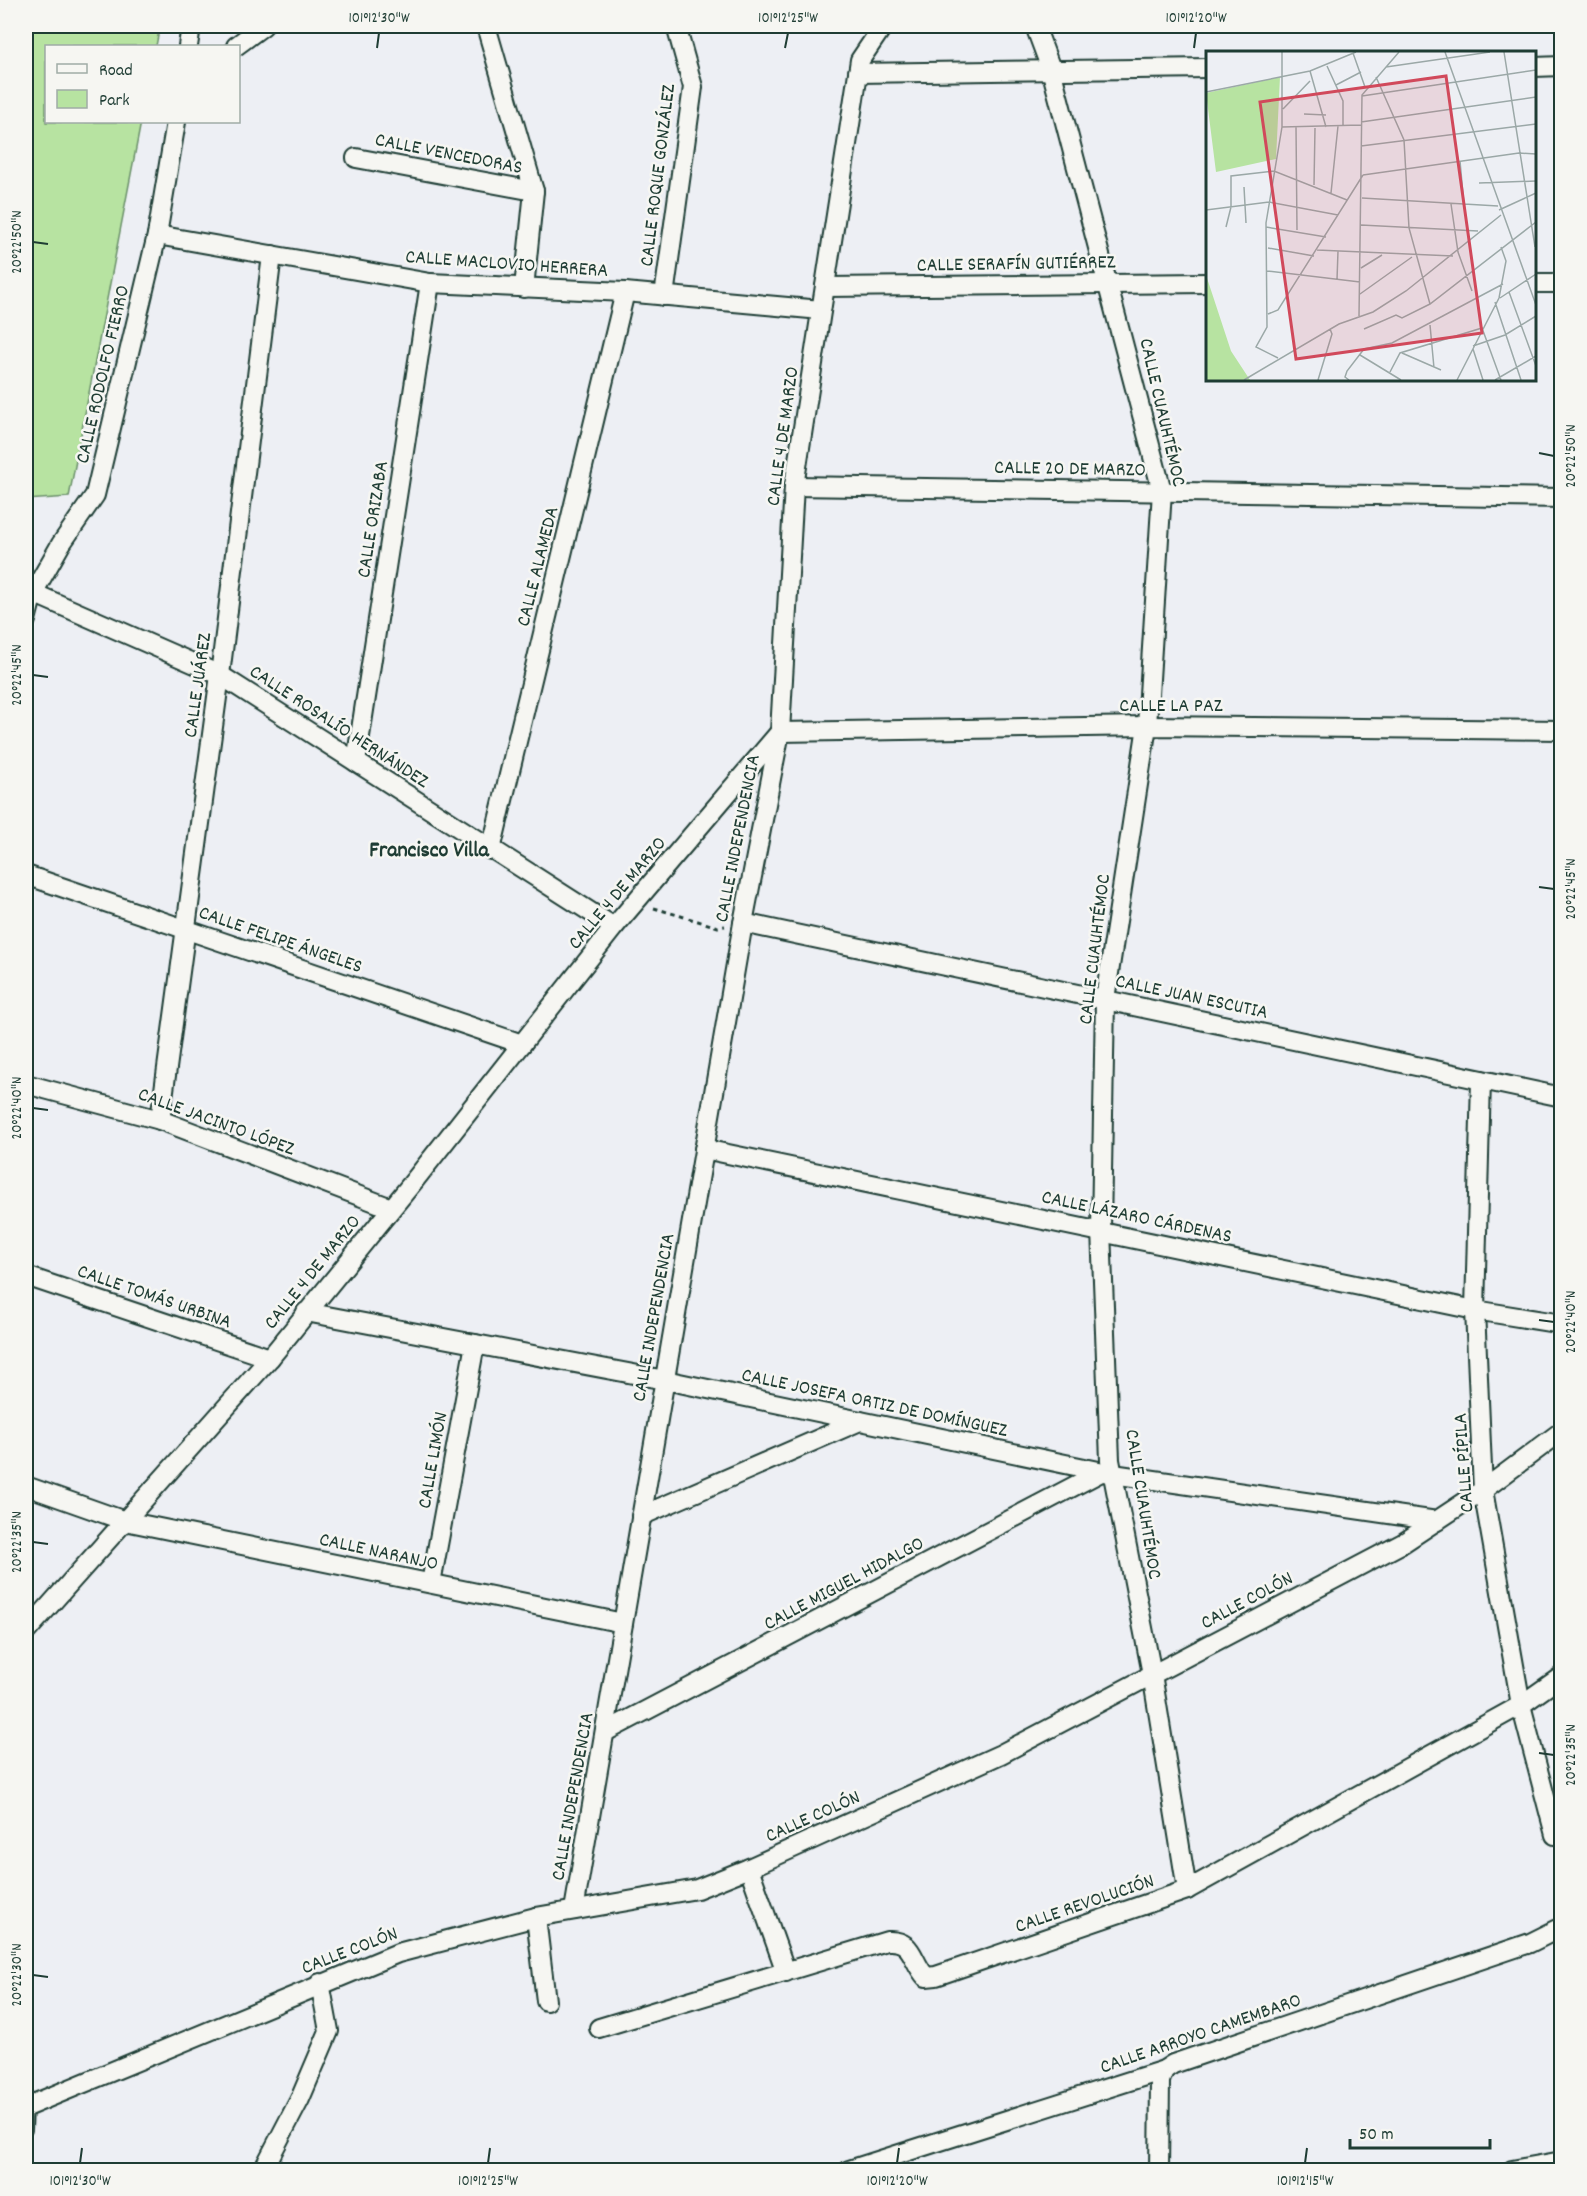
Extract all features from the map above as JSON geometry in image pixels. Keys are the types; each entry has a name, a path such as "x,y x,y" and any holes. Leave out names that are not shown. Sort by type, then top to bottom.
{"street":[{"path":"188,45 191,26"},
{"path":"237,45 263,26"},
{"path":"486,26 534,191 524,288"},
{"name":"CALLE ROQUE GONZÁLEZ","path":"664,296 693,87 676,26"},
{"name":"CALLE 4 DE MARZO","path":"26,1632 270,1358 614,927 780,732 794,486 860,60 883,26"},
{"name":"CALLE CUAUHTÉMOC","path":"1035,26 1051,69 1109,282 1162,491 1146,726 1106,999 1101,1230 1110,1460 1107,1473 1152,1674 1186,1890"},
{"path":"1536,67 1562,66"},
{"path":"858,73 1206,68"},
{"name":"CALLE RODOLFO FIERRO","path":"26,620 29,593 95,495 158,235 176,123"},
{"name":"CALLE VENCEDORAS","path":"356,158 534,191"},
{"name":"CALLE MACLOVIO HERRERA","path":"158,235 430,283 625,292 821,310"},
{"name":"CALLE JUÁREZ","path":"160,1120 220,675 272,255"},
{"name":"CALLE SERAFÍN GUTIÉRREZ","path":"825,287 1109,282 1206,283"},
{"name":"CALLE ORIZABA","path":"356,762 430,283"},
{"path":"1536,283 1562,283"},
{"name":"CALLE ALAMEDA","path":"491,850 625,292"},
{"name":"CALLE 20 DE MARZO","path":"794,486 1562,498"},
{"name":"CALLE ROSALÍO HERNÁNDEZ","path":"29,593 220,675 614,927"},
{"name":"CALLE LA PAZ","path":"780,732 1146,726 1562,730"},
{"name":"CALLE INDEPENDENCIA","path":"574,1910 743,923 780,732"},
{"name":"CALLE FELIPE ÁNGELES","path":"26,875 522,1044"},
{"name":"CALLE JUAN ESCUTIA","path":"743,923 1562,1097"},
{"name":"CALLE PÍPILA","path":"1481,1080 1475,1310 1483,1490 1521,1704 1555,1835"},
{"name":"CALLE JACINTO LÓPEZ","path":"26,1084 160,1120 391,1208"},
{"name":"CALLE LÁZARO CÁRDENAS","path":"704,1149 1101,1230 1475,1310 1562,1324"},
{"name":"CALLE TOMÁS URBINA","path":"26,1276 270,1358"},
{"name":"CALLE JOSEFA ORTIZ DE DOMÍNGUEZ","path":"306,1312 664,1380 1107,1473 1437,1521"},
{"name":"CALLE LIMÓN","path":"431,1583 475,1344"},
{"path":"641,1516 860,1421"},
{"name":"CALLE COLÓN","path":"26,2107 320,1983 398,1953 536,1917 697,1889 749,1868 1000,1754 1403,1543 1483,1490 1562,1431"},
{"name":"CALLE MIGUEL HIDALGO","path":"604,1732 1107,1473"},
{"name":"CALLE NARANJO","path":"26,1486 125,1521 623,1623"},
{"name":"CALLE REVOLUCIÓN","path":"599,2028 898,1940 908,1947 920,1971 926,1977 936,1976 1186,1890 1521,1704 1562,1676"},
{"path":"749,1868 786,1972"},
{"path":"536,1917 546,2001"},
{"name":"CALLE ARROYO CAMEMBARO","path":"849,2170 1164,2070 1173,2064 1530,1943 1562,1927"},
{"path":"263,2170 300,2099 330,2031 320,1983"},
{"path":"1159,2170 1160,2081 1164,2070"},
{"path":"1512,2170 1562,2161"}],"lane":[{"path":"26,2107 26,2130"}],"path":[{"path":"634,903 718,927 743,923"}],"green space":[{"path":"26,26 160,26 156,45 45,45 45,123 141,123 69,497 26,500"}],"district":[{"name":"Francisco Villa","path":"429,848"}]}
